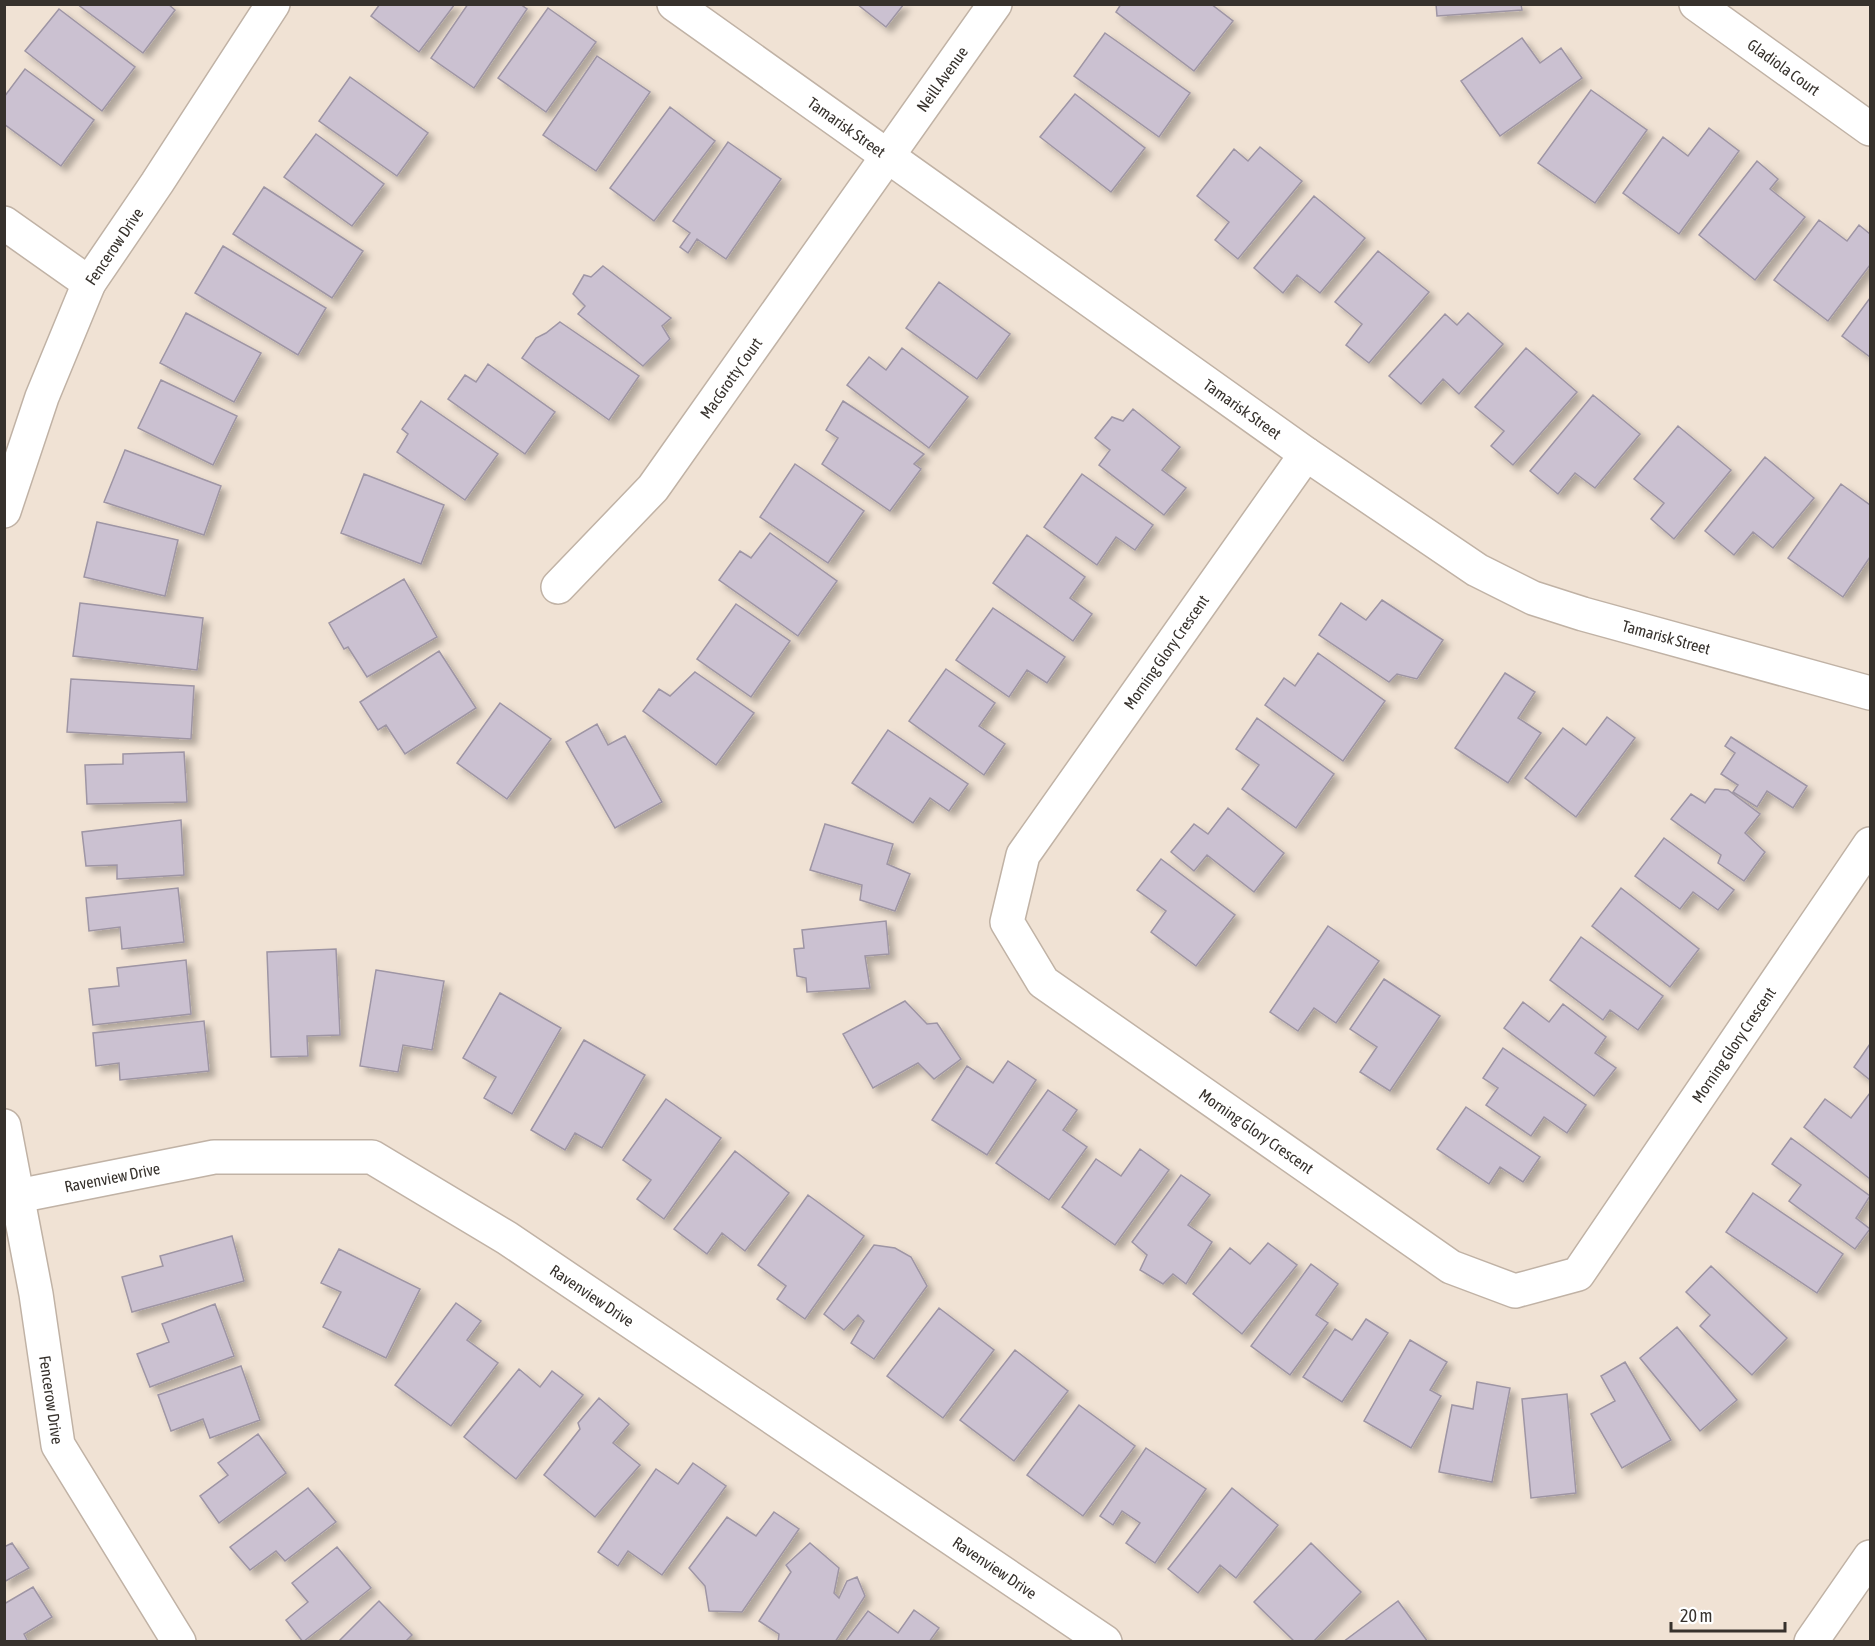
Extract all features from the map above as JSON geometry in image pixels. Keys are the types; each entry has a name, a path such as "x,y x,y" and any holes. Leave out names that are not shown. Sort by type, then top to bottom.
{"street":[{"name":"Fencerow Drive","path":"4,511 42,397 88,283 158,183 273,4"},
{"name":"Tamarisk Street","path":"674,4 1306,454 1477,570 1533,598 1583,614 1870,693"},
{"name":"Neill Avenue","path":"888,155 995,4"},
{"name":"Gladiola Court","path":"1696,4 1870,129"},
{"name":"MacGrotty Court","path":"558,587 653,488 888,155"},
{"path":"4,223 88,283"},
{"name":"Morning Glory Crescent","path":"1306,454 1023,855 1007,922 1043,982 1451,1267 1515,1291 1578,1274 1870,844"},
{"name":"Fencerow Drive","path":"4,1126 36,1294 58,1445 179,1641"},
{"name":"Ravenview Drive","path":"18,1197 214,1157 372,1157 507,1238 1105,1641"},
{"path":"1811,1641 1870,1557"}],"building":[{"path":"77,4 168,4 175,10 143,53"},
{"path":"380,4 455,4 419,52 371,16"},
{"path":"468,4 520,4 527,9 474,88 431,58"},
{"path":"857,4 904,4 886,27"},
{"path":"1121,4 1211,4 1233,21 1194,71 1116,12"},
{"path":"1436,4 1521,4 1522,10 1437,16"},
{"path":"548,8 596,42 546,112 498,78"},
{"path":"59,9 135,67 102,111 25,51"},
{"path":"1105,33 1190,93 1159,137 1074,76"},
{"path":"1522,38 1540,63 1561,48 1582,78 1500,136 1461,81"},
{"path":"597,56 650,92 596,171 543,135"},
{"path":"25,69 94,120 61,166 4,124 4,97"},
{"path":"350,77 428,133 397,176 319,121"},
{"path":"1591,90 1647,130 1595,203 1538,163"},
{"path":"1075,94 1145,148 1111,192 1040,137"},
{"path":"670,107 715,141 654,221 610,188"},
{"path":"1709,128 1739,151 1679,234 1623,193 1663,137 1688,156"},
{"path":"316,134 384,184 352,226 284,177"},
{"path":"728,142 781,179 726,259 697,239 688,253 680,247 690,233 673,221"},
{"path":"1260,147 1302,181 1238,259 1215,240 1229,222 1197,196 1234,149 1248,161"},
{"path":"1757,161 1778,179 1770,189 1805,217 1755,280 1699,235"},
{"path":"264,187 363,251 332,298 233,234"},
{"path":"1314,196 1365,238 1320,293 1297,275 1283,293 1254,268"},
{"path":"1819,220 1847,241 1859,225 1870,234 1870,265 1828,321 1774,280"},
{"path":"223,246 326,308 298,355 195,293"},
{"path":"1378,251 1429,292 1369,363 1346,345 1362,324 1335,302"},
{"path":"603,266 671,318 662,326 670,339 643,366 578,314 585,306 573,294 584,275 591,277"},
{"path":"939,282 1010,334 977,379 906,328"},
{"path":"1870,298 1870,357 1842,336"},
{"path":"186,313 261,353 234,402 160,363"},
{"path":"1468,313 1503,344 1459,394 1443,379 1421,404 1389,376 1445,314 1457,325"},
{"path":"560,322 639,376 609,420 522,358 536,338"},
{"path":"902,348 968,397 929,448 847,385 869,357 886,370"},
{"path":"1526,348 1577,392 1513,465 1491,446 1504,431 1475,407"},
{"path":"488,364 555,412 525,454 448,399 465,375 476,382"},
{"path":"161,380 237,416 213,465 138,428"},
{"path":"1593,395 1640,434 1595,488 1575,473 1558,494 1530,471"},
{"path":"421,401 498,454 465,500 397,452 408,434 402,429"},
{"path":"843,401 924,454 914,464 921,469 890,511 822,464 838,438 826,430"},
{"path":"1133,409 1180,447 1162,470 1186,488 1164,515 1099,465 1110,450 1095,438 1112,417 1123,421"},
{"path":"1678,426 1731,470 1674,539 1651,519 1664,503 1634,479"},
{"path":"125,450 221,486 204,535 104,502"},
{"path":"1765,457 1814,498 1773,548 1753,532 1734,555 1705,531"},
{"path":"795,464 864,511 828,563 760,517"},
{"path":"364,474 444,505 421,564 341,533"},
{"path":"1082,474 1153,525 1135,550 1116,537 1097,565 1044,527"},
{"path":"1841,484 1870,505 1870,557 1843,597 1788,558"},
{"path":"97,522 178,540 165,596 84,577"},
{"path":"770,533 837,581 798,636 719,580 740,551 751,558"},
{"path":"1027,535 1085,577 1070,598 1092,614 1073,641 993,583"},
{"path":"404,579 437,637 367,677 348,647 344,649 329,623"},
{"path":"1382,600 1443,640 1417,679 1397,674 1389,682 1319,635 1341,603 1366,620"},
{"path":"80,603 203,618 197,670 73,656"},
{"path":"736,604 790,641 751,697 697,659"},
{"path":"993,608 1065,657 1047,683 1027,670 1009,697 956,660"},
{"path":"439,651 476,708 405,754 386,725 378,730 360,702"},
{"path":"1318,653 1385,701 1343,761 1265,705 1284,678 1295,686"},
{"path":"946,669 995,703 979,726 1005,744 984,775 909,721"},
{"path":"695,672 754,713 716,765 643,711 659,689 670,696"},
{"path":"1505,673 1535,692 1518,718 1541,733 1508,783 1455,748"},
{"path":"71,679 194,686 191,739 67,732"},
{"path":"500,703 551,739 507,799 457,763"},
{"path":"1607,717 1635,738 1576,817 1525,778 1563,728 1586,745"},
{"path":"1257,718 1334,774 1296,828 1242,789 1259,765 1236,749"},
{"path":"597,724 608,745 625,736 662,802 615,828 566,742"},
{"path":"888,730 968,784 949,811 930,798 913,823 852,783"},
{"path":"1731,737 1807,786 1793,808 1767,791 1757,807 1733,792 1738,785 1721,774 1735,753 1725,746"},
{"path":"184,752 187,802 87,804 85,765 123,764 123,754"},
{"path":"1715,789 1728,790 1760,814 1745,833 1765,852 1744,881 1718,863 1721,855 1671,819 1691,794 1705,803"},
{"path":"1228,808 1284,853 1254,892 1207,855 1194,871 1171,852 1194,824 1208,834"},
{"path":"181,820 184,875 117,879 117,865 86,866 82,832"},
{"path":"825,824 893,844 887,864 910,874 895,911 860,900 862,885 810,870"},
{"path":"1664,838 1734,890 1718,910 1693,892 1680,909 1635,876"},
{"path":"1161,859 1235,915 1196,966 1151,932 1166,911 1137,890"},
{"path":"178,888 184,942 122,949 120,927 89,931 86,898"},
{"path":"1621,888 1699,949 1670,987 1592,926"},
{"path":"886,921 889,954 865,956 870,988 807,992 806,978 797,976 794,949 804,948 802,930"},
{"path":"1328,926 1379,961 1336,1023 1314,1008 1298,1031 1270,1012"},
{"path":"1581,937 1663,996 1638,1030 1610,1010 1603,1020 1550,980"},
{"path":"336,949 340,1035 307,1036 308,1056 271,1057 267,952"},
{"path":"186,960 191,1014 93,1025 89,989 119,986 117,968"},
{"path":"376,970 444,981 432,1050 403,1045 398,1072 360,1066"},
{"path":"1384,979 1440,1016 1390,1091 1360,1072 1377,1047 1350,1029"},
{"path":"500,993 561,1028 512,1114 484,1098 496,1077 463,1058"},
{"path":"905,1001 927,1024 937,1023 961,1059 934,1079 918,1063 873,1088 843,1034"},
{"path":"1523,1002 1549,1022 1563,1004 1606,1037 1595,1053 1616,1068 1594,1096 1504,1028"},
{"path":"204,1021 209,1071 120,1080 119,1063 96,1066 93,1033"},
{"path":"584,1040 645,1075 602,1148 575,1133 565,1150 531,1130"},
{"path":"1870,1044 1870,1080 1854,1067"},
{"path":"1503,1048 1586,1105 1567,1133 1544,1117 1531,1136 1486,1105 1498,1088 1483,1078"},
{"path":"1008,1061 1036,1080 987,1155 932,1120 967,1066 993,1083"},
{"path":"1048,1090 1077,1110 1063,1130 1087,1147 1049,1200 996,1163"},
{"path":"1870,1093 1870,1179 1804,1127 1825,1099 1851,1118"},
{"path":"666,1099 721,1138 664,1219 637,1199 651,1180 623,1160"},
{"path":"1466,1107 1540,1157 1523,1182 1500,1167 1489,1184 1437,1149"},
{"path":"1791,1138 1870,1196 1856,1218 1870,1229 1855,1249 1789,1201 1801,1185 1772,1164"},
{"path":"1140,1149 1169,1170 1115,1245 1062,1207 1096,1159 1121,1176"},
{"path":"735,1151 789,1193 745,1251 722,1233 707,1254 674,1229"},
{"path":"1181,1175 1210,1195 1188,1225 1212,1242 1186,1284 1173,1274 1163,1284 1140,1270 1147,1255 1132,1242"},
{"path":"1753,1193 1843,1254 1817,1293 1726,1232"},
{"path":"808,1195 864,1236 805,1319 777,1299 786,1286 758,1265"},
{"path":"232,1236 244,1281 132,1312 122,1277 163,1266 160,1256"},
{"path":"1268,1243 1297,1265 1242,1334 1193,1294 1230,1248 1250,1264"},
{"path":"874,1245 895,1248 911,1257 927,1286 874,1359 851,1343 864,1321 858,1315 844,1330 824,1314"},
{"path":"339,1249 420,1289 386,1358 323,1327 341,1292 321,1283"},
{"path":"1311,1264 1338,1284 1316,1315 1328,1323 1290,1375 1251,1346"},
{"path":"1711,1266 1787,1338 1752,1375 1700,1326 1710,1315 1686,1292"},
{"path":"456,1303 481,1321 467,1340 498,1363 451,1426 395,1385"},
{"path":"215,1304 234,1356 150,1387 137,1354 169,1342 162,1324"},
{"path":"939,1308 994,1350 943,1418 887,1376"},
{"path":"1366,1319 1388,1333 1342,1402 1303,1377 1335,1329 1352,1340"},
{"path":"1677,1327 1737,1400 1700,1431 1640,1358"},
{"path":"1410,1340 1447,1362 1430,1390 1441,1396 1411,1448 1364,1421"},
{"path":"1015,1350 1068,1391 1014,1461 960,1420"},
{"path":"1625,1362 1671,1440 1622,1468 1591,1414 1615,1401 1601,1376"},
{"path":"241,1366 260,1420 210,1438 203,1419 171,1431 158,1395"},
{"path":"519,1369 540,1387 552,1371 583,1395 516,1479 464,1437"},
{"path":"1477,1382 1510,1388 1492,1482 1439,1472 1452,1405 1473,1409"},
{"path":"1567,1394 1576,1493 1531,1498 1522,1399"},
{"path":"599,1398 629,1424 613,1443 640,1465 595,1517 544,1475 580,1429 578,1423"},
{"path":"1079,1405 1135,1446 1083,1516 1027,1475"},
{"path":"258,1434 286,1473 219,1523 200,1496 228,1475 218,1463"},
{"path":"1146,1448 1206,1489 1155,1563 1126,1543 1140,1523 1122,1511 1113,1525 1100,1516"},
{"path":"693,1463 726,1486 662,1575 628,1551 618,1566 598,1552 656,1469 678,1484"},
{"path":"308,1488 336,1522 285,1561 276,1551 250,1570 230,1547"},
{"path":"1232,1488 1278,1525 1236,1578 1220,1565 1198,1593 1168,1569"},
{"path":"774,1512 799,1529 742,1612 709,1611 705,1586 689,1568 727,1517 756,1536"},
{"path":"12,1543 29,1568 4,1582 4,1547"},
{"path":"810,1543 839,1568 834,1593 839,1598 847,1581 857,1577 865,1596 835,1642 778,1642 779,1634 759,1621 791,1572 786,1565"},
{"path":"1311,1543 1361,1592 1313,1642 1295,1642 1254,1602"},
{"path":"337,1547 371,1588 303,1642 286,1620 308,1602 292,1583"},
{"path":"33,1587 52,1617 24,1634 28,1642 4,1642 4,1604"},
{"path":"379,1601 412,1635 405,1642 338,1642"},
{"path":"1398,1601 1428,1642 1343,1642"},
{"path":"914,1610 939,1628 929,1642 845,1642 868,1611 898,1633"}]}
